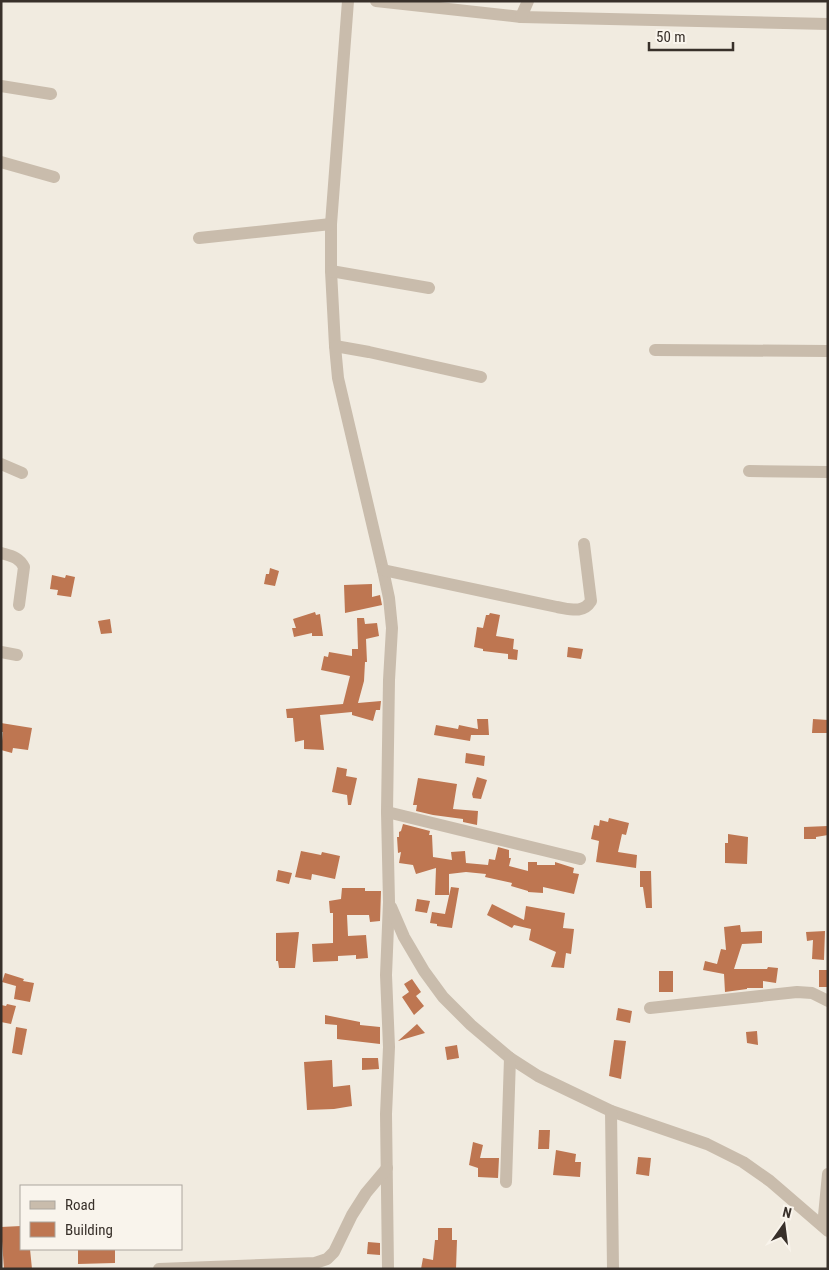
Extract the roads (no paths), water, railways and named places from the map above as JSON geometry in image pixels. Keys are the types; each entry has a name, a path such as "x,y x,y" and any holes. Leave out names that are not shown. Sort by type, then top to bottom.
{"street":[{"path":"348,1 331,224 331,271 334,346 343,402 383,570 389,598 392,628 389,680 387,812 390,902 386,975 389,1047 386,1114 388,1269"},
{"path":"376,1 522,17 828,24"},
{"path":"522,1 522,17"},
{"path":"522,17 528,1"},
{"path":"1,86 51,94"},
{"path":"1,162 54,177"},
{"path":"199,238 331,224"},
{"path":"331,271 429,288"},
{"path":"334,346 481,377"},
{"path":"655,350 828,351"},
{"path":"1,464 22,472"},
{"path":"749,471 828,472"},
{"path":"383,570 558,608 580,610 588,607 591,601 584,544"},
{"path":"1,553 15,557 24,567 19,604"},
{"path":"1,652 17,655"},
{"path":"387,812 580,858"},
{"path":"390,902 404,937 424,971 443,997 470,1025 510,1058 538,1076 611,1111 707,1144 743,1162 770,1181 825,1228"},
{"path":"650,1008 797,992 812,994 828,1001"},
{"path":"506,1182 510,1058"},
{"path":"611,1111 613,1269"},
{"path":"159,1269 316,1263 327,1259 334,1252 352,1215 366,1193 387,1168"},
{"path":"825,1228 828,1174"}]}
